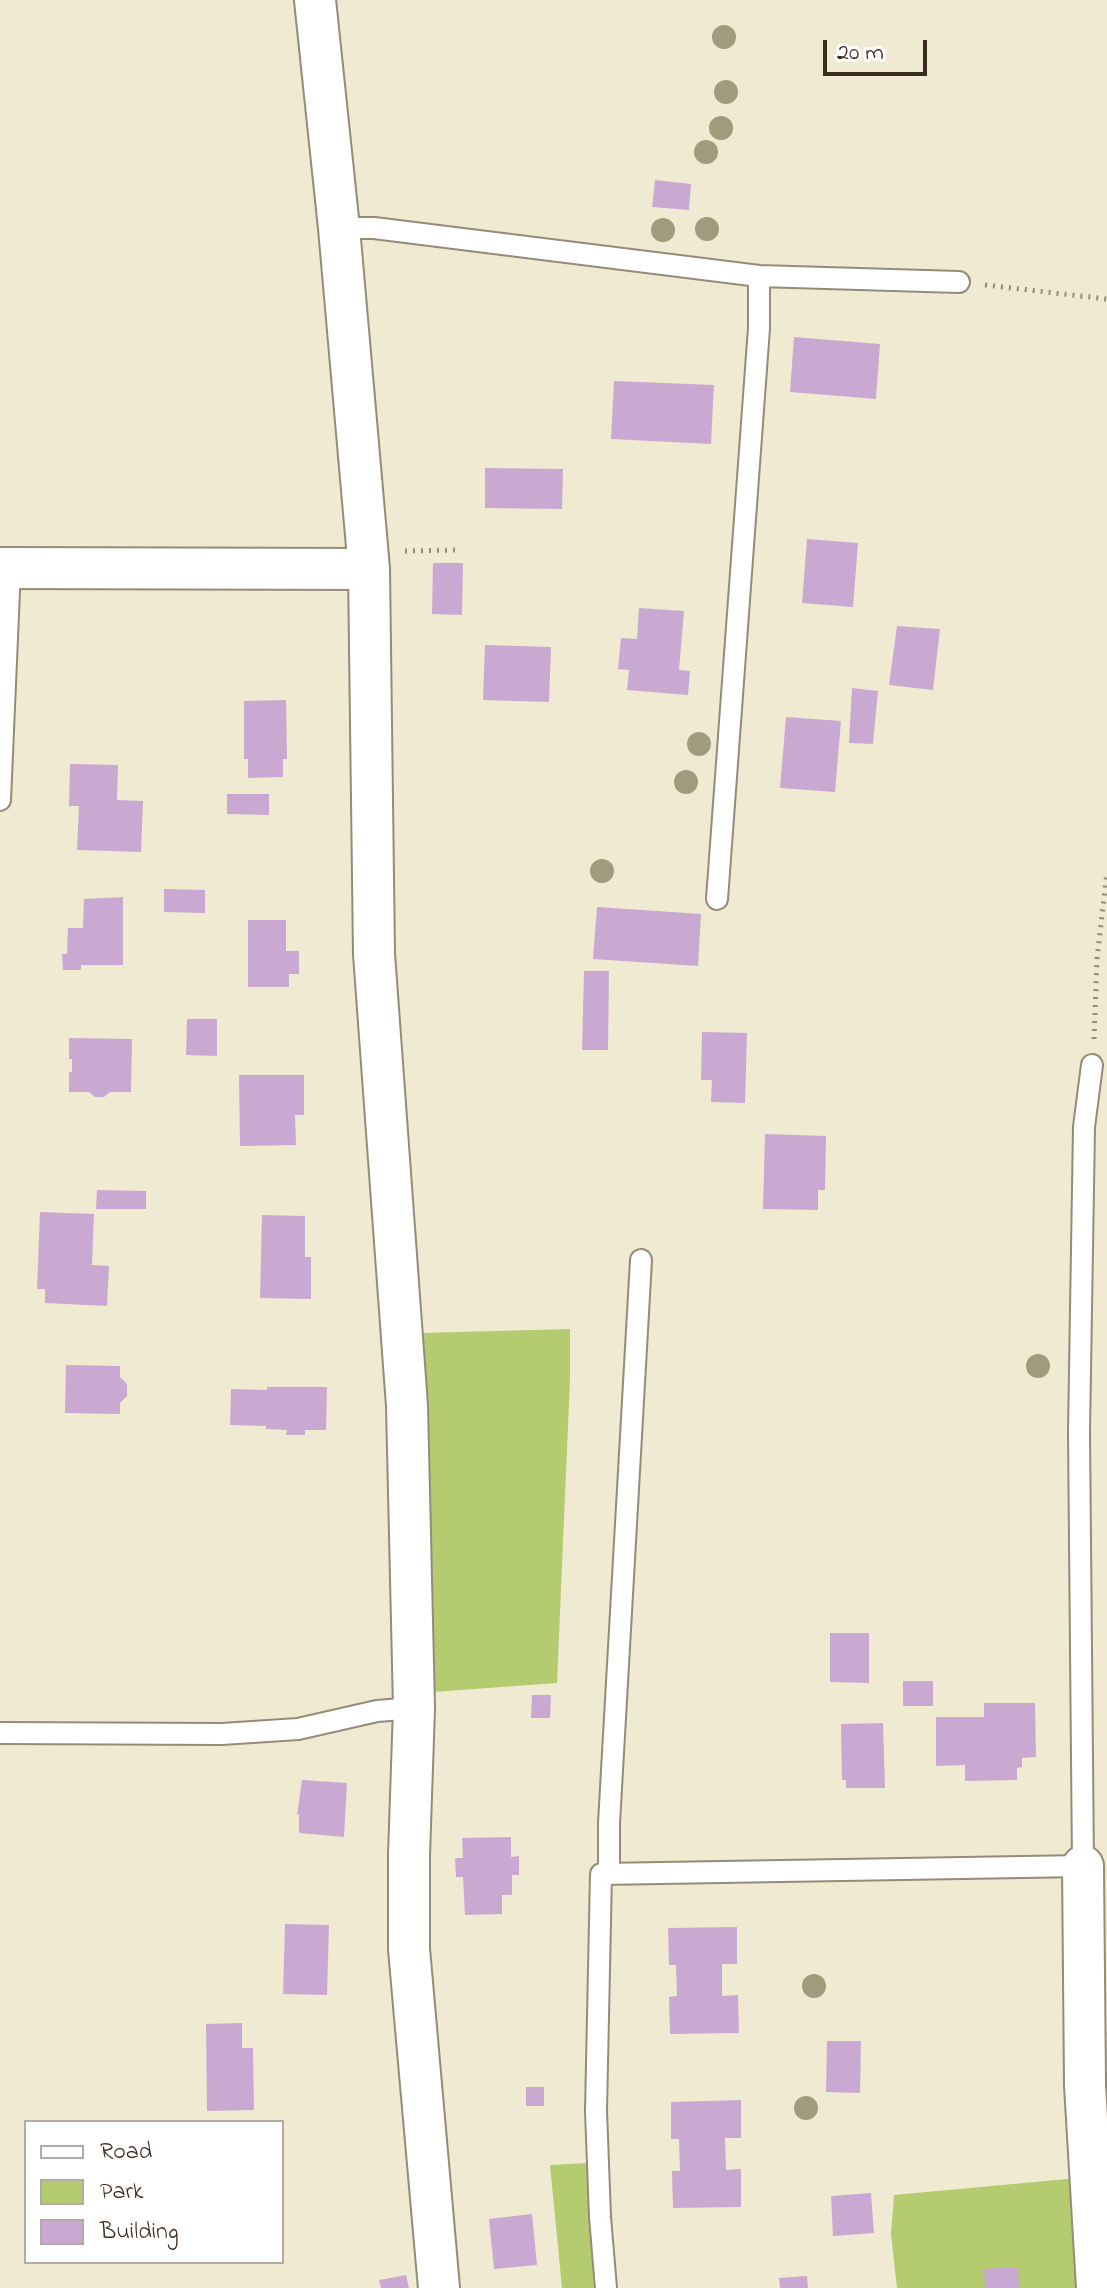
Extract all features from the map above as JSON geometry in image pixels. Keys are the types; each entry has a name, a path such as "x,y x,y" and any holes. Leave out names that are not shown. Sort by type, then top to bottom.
{"street":[{"path":"315,0 369,561 372,888 407,1406 414,1708 409,1949 439,2288"},
{"path":"5,568 369,561"},
{"path":"1083,1866 1096,2086 1097,2288"}],"lane":[{"path":"339,228 374,228 759,276 959,282"},
{"path":"717,899 759,328 759,276"},
{"path":"0,800 5,568"},
{"path":"606,2288 596,2111 601,1874 1083,1866 1079,1432 1084,1127 1092,1065"},
{"path":"609,1874 609,1823 641,1260"},
{"path":"0,1733 222,1734 298,1729 377,1711 414,1708"}],"path":[{"path":"959,282 1107,299"},
{"path":"369,561 456,550"},
{"path":"1092,1065 1097,959 1107,872"}],"green space":[{"path":"570,1329 557,1683 433,1692 421,1333"},
{"path":"587,2163 594,2288 562,2288 550,2165"},
{"path":"1078,2178 1086,2288 897,2288 891,2234 894,2195"}],"building":[{"path":"655,180 691,184 689,210 652,207"},
{"path":"794,337 880,344 876,399 790,392"},
{"path":"614,381 714,385 711,444 611,439"},
{"path":"485,468 563,469 562,509 485,508"},
{"path":"807,539 858,543 853,607 802,603"},
{"path":"433,563 463,563 462,615 432,614"},
{"path":"639,608 684,611 679,670 690,671 688,695 627,690 629,670 618,669 621,638 637,639"},
{"path":"897,626 940,629 933,690 889,685"},
{"path":"485,645 551,647 549,702 483,700"},
{"path":"852,688 878,691 873,744 849,743"},
{"path":"286,700 287,759 283,759 283,777 248,778 248,759 244,759 244,701"},
{"path":"786,717 841,721 835,792 780,788"},
{"path":"70,764 118,765 117,800 143,801 141,852 77,850 79,806 69,806"},
{"path":"227,794 269,794 269,815 227,814"},
{"path":"164,889 205,890 205,913 164,912"},
{"path":"123,897 123,965 81,965 81,970 63,970 62,954 67,954 68,928 83,928 84,899"},
{"path":"597,907 701,914 698,966 593,959"},
{"path":"248,920 286,920 286,951 299,951 299,974 289,974 289,987 248,987"},
{"path":"584,971 609,971 608,1050 582,1050"},
{"path":"187,1019 217,1019 217,1056 186,1055"},
{"path":"702,1032 747,1033 745,1103 711,1102 712,1080 701,1080"},
{"path":"69,1038 132,1039 131,1092 110,1092 104,1097 95,1097 89,1092 69,1092 72,1059 69,1059"},
{"path":"239,1075 304,1075 304,1115 295,1115 296,1145 240,1146"},
{"path":"765,1134 826,1136 825,1190 818,1190 818,1210 763,1209"},
{"path":"97,1190 146,1191 146,1209 96,1209"},
{"path":"40,1212 94,1214 92,1265 109,1266 107,1306 45,1303 45,1289 37,1289"},
{"path":"262,1215 305,1216 305,1257 311,1257 311,1299 260,1298"},
{"path":"66,1365 120,1366 120,1377 127,1384 127,1396 120,1403 120,1414 65,1413"},
{"path":"267,1387 327,1387 326,1430 305,1430 305,1435 286,1435 287,1430 266,1429 266,1426 230,1425 231,1389 267,1390"},
{"path":"830,1633 869,1633 869,1683 830,1682"},
{"path":"903,1681 933,1681 933,1706 903,1706"},
{"path":"532,1695 551,1695 550,1718 531,1718"},
{"path":"984,1703 1035,1703 1036,1757 1022,1758 1022,1767 1017,1768 1017,1780 965,1781 965,1765 936,1766 936,1717 984,1717"},
{"path":"883,1723 885,1788 846,1788 846,1780 842,1780 841,1724"},
{"path":"302,1780 347,1783 344,1837 299,1833 297,1815"},
{"path":"511,1837 511,1857 519,1856 519,1875 512,1875 512,1895 502,1895 502,1914 465,1915 463,1877 456,1877 455,1858 463,1858 462,1838"},
{"path":"285,1924 329,1925 327,1995 283,1994"},
{"path":"737,1927 737,1964 722,1964 722,1996 738,1995 739,2033 670,2034 669,1997 677,1996 676,1965 669,1965 668,1928"},
{"path":"242,2023 242,2048 253,2048 254,2110 207,2111 206,2024"},
{"path":"827,2041 861,2041 860,2093 826,2092"},
{"path":"526,2087 544,2087 544,2106 526,2106"},
{"path":"741,2100 741,2138 725,2138 726,2170 741,2169 741,2207 673,2208 672,2171 680,2171 679,2139 671,2139 671,2102"},
{"path":"871,2193 874,2233 833,2236 831,2196"},
{"path":"532,2214 537,2265 494,2269 489,2219"},
{"path":"1018,2267 1019,2288 985,2288 984,2269"},
{"path":"406,2275 409,2288 381,2288 379,2280"},
{"path":"807,2276 808,2288 780,2288 779,2278"}]}
